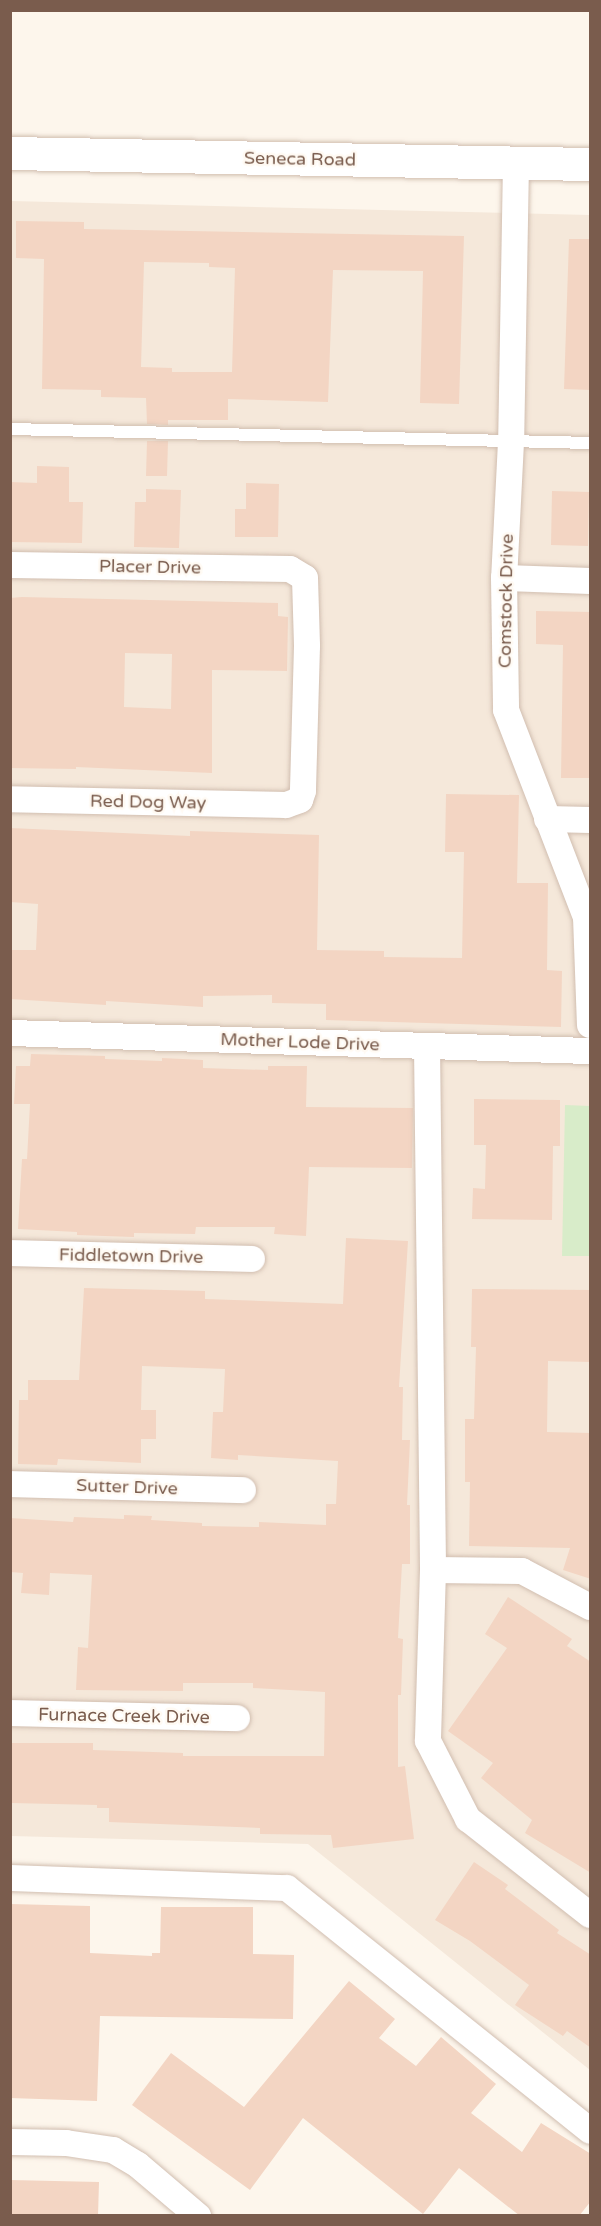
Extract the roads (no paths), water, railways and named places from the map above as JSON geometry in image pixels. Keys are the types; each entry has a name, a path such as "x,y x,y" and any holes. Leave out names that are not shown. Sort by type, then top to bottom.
{"street":[{"name":"Seneca Road","path":"10,153 591,164"},
{"name":"Comstock Drive","path":"516,163 511,442 504,578 506,710 586,917 591,1024"},
{"name":"Placer Drive","path":"10,565 290,569 305,578 307,646 303,791 300,800 286,805"},
{"path":"504,578 591,581"},
{"name":"Red Dog Way","path":"10,799 286,805"},
{"path":"547,819 591,820"},
{"name":"Mother Lode Drive","path":"10,1034 591,1051"},
{"path":"427,1046 433,1570 428,1741 468,1819 591,1915"},
{"name":"Fiddletown Drive","path":"10,1253 252,1259"},
{"name":"Sutter Drive","path":"10,1484 243,1490"},
{"path":"433,1570 522,1571 591,1607"},
{"name":"Furnace Creek Drive","path":"10,1713 237,1718"},
{"path":"10,1878 287,1888 591,2131"},
{"path":"10,2142 66,2144 113,2150 138,2165 198,2216"}],"lane":[{"path":"10,429 591,443"}]}
